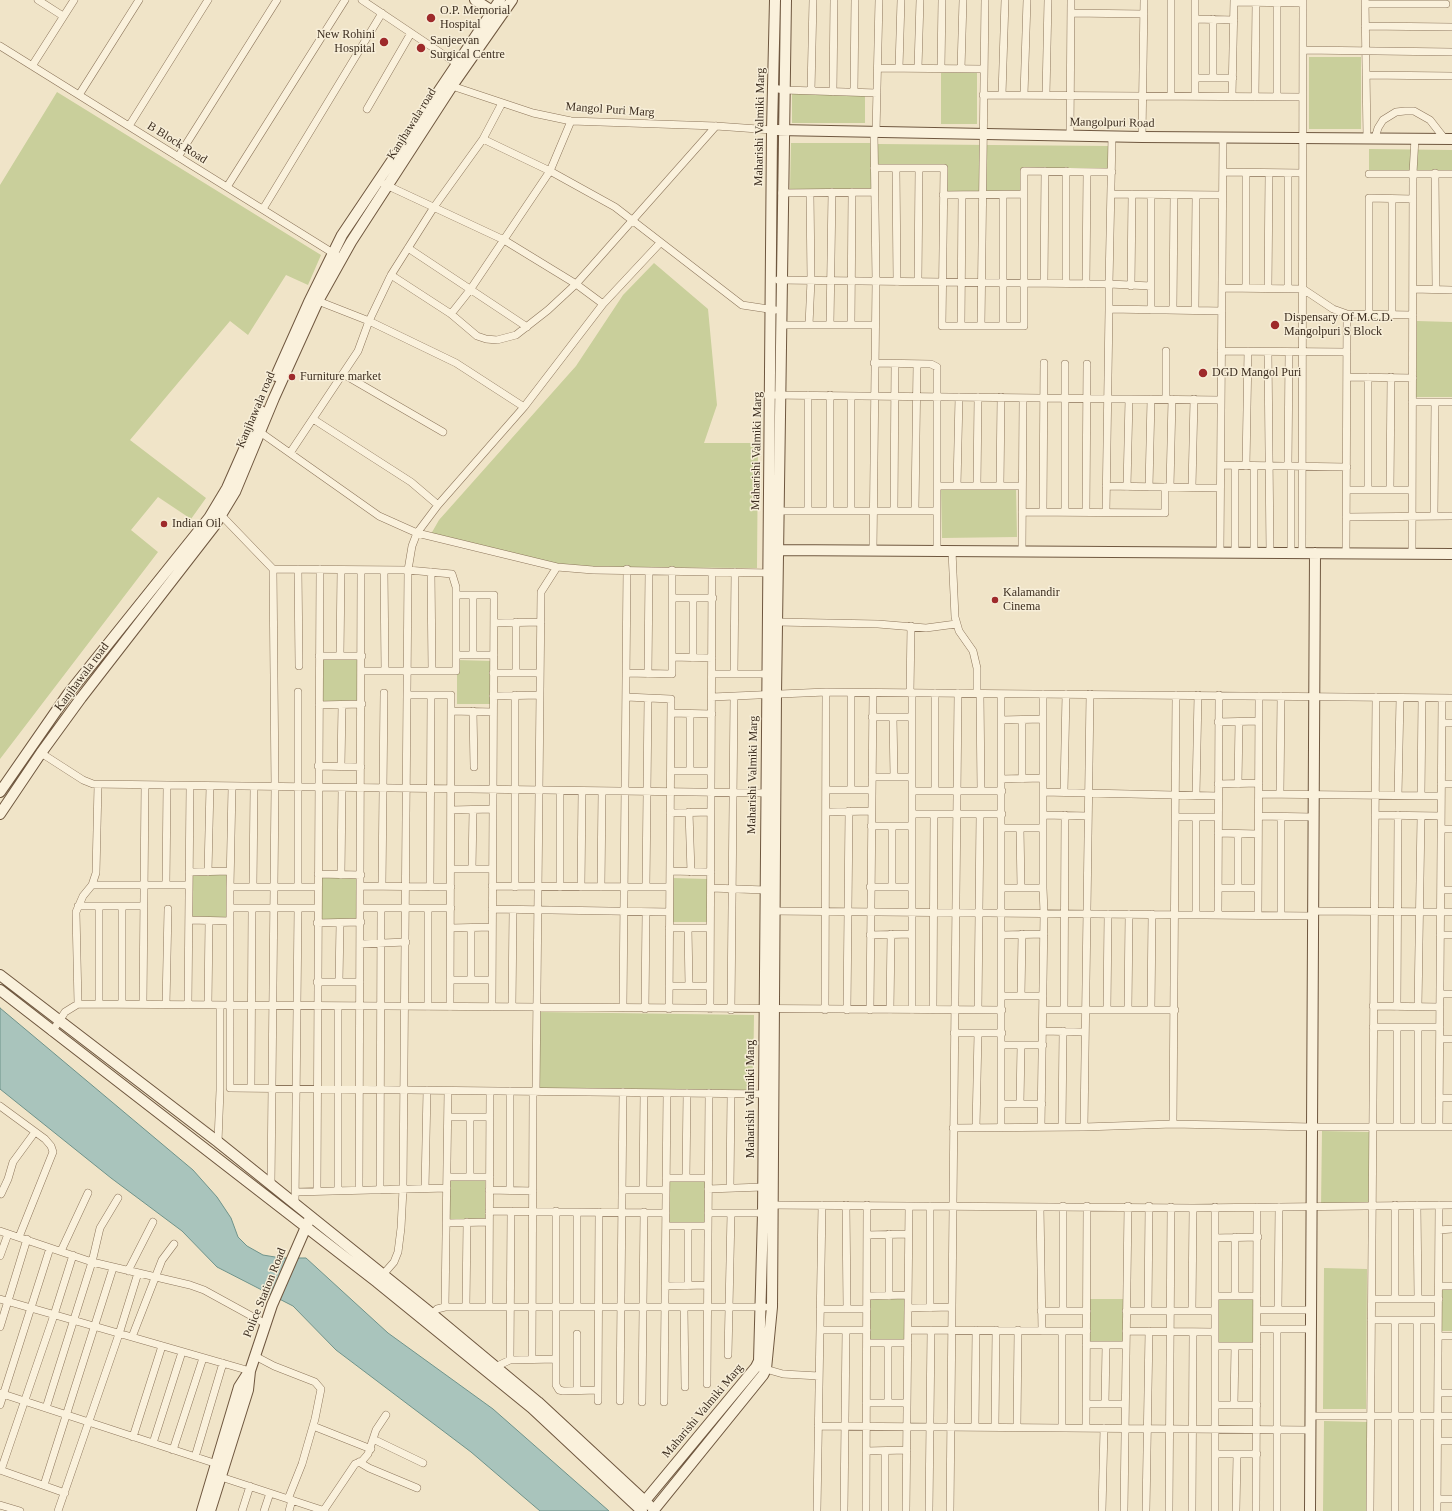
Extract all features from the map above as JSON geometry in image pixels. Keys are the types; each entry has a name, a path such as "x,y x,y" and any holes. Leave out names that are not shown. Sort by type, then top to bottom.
{"street":[{"path":"38,0 64,16"},
{"path":"32,66 74,0"},
{"path":"79,95 139,0"},
{"path":"129,126 208,0"},
{"path":"178,157 277,0"},
{"path":"227,187 345,0"},
{"path":"362,0 456,63"},
{"path":"475,0 496,14"},
{"name":"Maharishi Valmiki Marg","path":"775,0 779,89 783,131 782,193 776,280"},
{"name":"Maharishi Valmiki Marg","path":"655,1511 763,1375 759,1361 767,1307 770,793 776,310 772,130 779,89 786,0"},
{"path":"811,91 813,0"},
{"path":"833,92 834,0"},
{"path":"854,92 855,0"},
{"path":"873,551 873,396 876,281 874,168 879,0"},
{"path":"899,68 901,0"},
{"path":"918,68 920,0"},
{"path":"941,68 942,0"},
{"path":"961,68 963,0"},
{"path":"981,326 983,195 982,135 985,0"},
{"path":"1002,95 1006,0"},
{"path":"1024,95 1027,0"},
{"path":"1046,95 1048,0"},
{"path":"1070,136 1071,0"},
{"path":"1142,137 1144,0"},
{"path":"1170,96 1171,0"},
{"path":"1194,96 1195,0"},
{"name":"Kanjhawala road","path":"0,814 41,753 178,564 209,518 227,488 309,302 337,256 388,186 504,1"},
{"path":"1232,96 1234,1 1303,1 1302,173 1304,352 1302,553"},
{"path":"1255,97 1256,2"},
{"path":"1277,2 1277,97"},
{"path":"1371,138 1366,75 1365,2 1446,4"},
{"path":"1071,13 1144,14"},
{"path":"262,209 382,14"},
{"name":"Kanjhawala road","path":"0,793 68,694 221,515 235,492 318,301 337,256 342,235 456,63 496,14"},
{"path":"1195,19 1234,20"},
{"path":"1213,19 1213,78"},
{"path":"1365,26 1452,28"},
{"path":"367,109 411,33"},
{"name":"B Block Road","path":"0,46 337,256"},
{"path":"1303,50 1452,52"},
{"path":"878,68 983,69"},
{"path":"1366,75 1452,76"},
{"path":"1195,78 1233,78"},
{"name":"Mangol Puri Marg","path":"452,86 533,113 571,121 716,126 772,130"},
{"path":"779,89 877,93"},
{"path":"983,95 1302,97"},
{"path":"290,453 358,351 370,320 391,275 434,207 483,139 502,103"},
{"path":"1371,138 1383,120 1389,115 1405,111 1414,111 1430,120 1448,138"},
{"path":"451,314 470,290 550,171 571,121"},
{"path":"391,275 451,314 477,336 486,339 506,339 516,335 576,284 716,126"},
{"name":"Mangolpuri Road","path":"772,130 1142,137 1448,138"},
{"path":"1106,512 1112,136"},
{"path":"1220,553 1223,137"},
{"path":"1412,554 1413,173 1415,138"},
{"path":"483,139 550,171 615,207 742,305 776,310"},
{"path":"874,168 944,168 942,326 1024,326 1024,171 1112,172"},
{"path":"896,168 897,282"},
{"path":"918,281 919,168"},
{"path":"1044,283 1045,172"},
{"path":"1066,172 1066,284"},
{"path":"1086,284 1087,172"},
{"path":"1222,172 1302,173"},
{"path":"1246,173 1246,288"},
{"path":"1268,288 1269,173"},
{"path":"1288,173 1288,289"},
{"path":"1434,173 1436,290"},
{"path":"1369,174 1452,174"},
{"path":"377,181 504,240 576,284 603,304"},
{"path":"782,193 810,194 832,192 874,192"},
{"path":"830,325 832,192"},
{"path":"851,325 852,192"},
{"path":"809,325 811,280 810,194"},
{"path":"943,195 1024,194"},
{"path":"1111,194 1222,195"},
{"path":"1131,286 1132,194"},
{"path":"1151,194 1151,310"},
{"path":"961,326 962,195"},
{"path":"1003,326 1004,195"},
{"path":"1173,310 1174,195"},
{"path":"1195,310 1196,195"},
{"path":"1369,314 1369,198 1413,199"},
{"path":"1392,199 1392,314"},
{"path":"380,1278 394,1262 398,1252 402,1228 405,1090 408,570 412,546 417,533 438,505 524,407 603,304 660,243"},
{"path":"408,248 527,327"},
{"path":"776,280 1109,284 1151,286"},
{"path":"1222,288 1303,289 1333,309 1347,314 1413,315"},
{"path":"1413,289 1452,290"},
{"path":"318,301 370,320 456,363 524,407"},
{"path":"1109,309 1222,311"},
{"name":"Maharishi Valmiki Marg","path":"775,395 781,325 776,310"},
{"path":"1346,554 1347,314"},
{"path":"781,325 875,326"},
{"path":"1022,512 1165,513 1169,399 1166,351"},
{"path":"1221,351 1347,352"},
{"path":"1248,351 1250,466 1254,553"},
{"path":"1268,352 1270,553"},
{"path":"1289,352 1291,553"},
{"path":"874,363 931,364 937,367 937,551"},
{"path":"1043,511 1044,363"},
{"path":"894,510 895,364"},
{"path":"915,510 917,364"},
{"path":"1065,364 1065,512"},
{"path":"1086,512 1087,364"},
{"path":"343,374 443,432"},
{"path":"1347,377 1413,378"},
{"path":"1368,377 1368,490"},
{"path":"1390,490 1391,378"},
{"path":"775,395 1221,400"},
{"path":"808,395 808,510"},
{"path":"830,395 830,510"},
{"path":"850,510 851,396"},
{"path":"957,486 959,397"},
{"path":"977,486 978,397"},
{"path":"1000,486 1001,397"},
{"path":"1022,552 1024,398"},
{"path":"1127,486 1129,399"},
{"path":"1149,487 1150,399"},
{"path":"1192,487 1194,399"},
{"path":"1412,402 1452,402"},
{"path":"1434,402 1434,516"},
{"path":"313,419 410,482 438,505"},
{"path":"260,432 379,516 417,533 557,567 593,570 672,570 712,573 773,573"},
{"path":"1221,465 1346,467"},
{"path":"1235,465 1235,553"},
{"path":"937,486 1022,486"},
{"path":"1106,486 1220,488"},
{"path":"1346,490 1412,490"},
{"path":"774,511 937,510"},
{"path":"221,515 273,569 275,787 271,1186"},
{"path":"1346,517 1452,516"},
{"path":"773,550 1452,554"},
{"path":"952,551 953,608 956,624 973,651 977,668 980,791"},
{"path":"1310,1511 1315,553"},
{"path":"532,1358 534,1092 540,791 541,592 543,586 557,567"},
{"path":"273,569 408,570 452,574 455,578 456,595 456,671 362,671"},
{"path":"298,569 299,666"},
{"path":"317,1191 316,1089 320,569"},
{"path":"340,656 341,570"},
{"path":"359,1190 362,570"},
{"path":"384,570 385,671"},
{"path":"624,1008 627,570"},
{"path":"626,674 672,674 672,570"},
{"path":"648,674 649,571"},
{"path":"431,572 432,671"},
{"path":"734,674 735,572"},
{"path":"710,1009 712,573"},
{"name":"Maharishi Valmiki Marg","path":"772,674 777,622 773,573"},
{"path":"456,595 494,595 492,1007"},
{"path":"473,595 473,655"},
{"path":"672,598 713,598"},
{"path":"693,598 693,658"},
{"path":"516,622 516,673"},
{"path":"494,623 541,622"},
{"path":"777,622 936,628 956,624"},
{"path":"911,626 912,1010"},
{"path":"456,655 494,655"},
{"path":"319,656 362,656"},
{"path":"672,657 712,658"},
{"path":"493,673 540,673"},
{"path":"712,674 772,674"},
{"path":"298,692 298,887"},
{"path":"825,1010 827,911 826,692"},
{"path":"712,696 734,697 771,694 851,692 1452,698"},
{"path":"851,692 851,790"},
{"path":"382,886 384,693"},
{"path":"870,1010 873,693"},
{"path":"935,693 936,791"},
{"path":"950,1511 958,693"},
{"path":"1001,694 1001,1128"},
{"path":"1041,1127 1044,934 1043,694"},
{"path":"1064,792 1066,694"},
{"path":"1084,1127 1084,1032 1090,694"},
{"path":"430,887 431,695"},
{"path":"407,696 451,695 450,1007"},
{"path":"515,887 516,695"},
{"path":"493,696 540,695"},
{"path":"1173,1124 1175,1010 1176,695"},
{"path":"1196,795 1198,695"},
{"path":"1218,915 1219,696"},
{"path":"1258,915 1259,696"},
{"path":"1280,794 1281,696"},
{"path":"626,697 671,699 668,1009"},
{"path":"731,1010 734,697"},
{"path":"1370,1511 1376,697"},
{"path":"646,887 648,698"},
{"path":"1398,796 1400,698"},
{"path":"1420,796 1422,698"},
{"path":"1439,1127 1442,698"},
{"path":"319,705 362,704"},
{"path":"341,766 342,705"},
{"path":"451,711 493,712"},
{"path":"472,711 474,766"},
{"path":"671,713 712,714"},
{"path":"690,714 690,771"},
{"path":"893,717 894,777"},
{"path":"872,718 912,717"},
{"path":"1001,720 1043,720"},
{"path":"1022,720 1022,779"},
{"path":"1218,722 1259,721"},
{"path":"1238,784 1239,722"},
{"path":"1442,723 1452,723"},
{"path":"41,753 83,780 98,785 770,793"},
{"path":"318,766 362,767"},
{"path":"670,771 711,771"},
{"path":"872,777 912,777"},
{"path":"1001,779 1043,778"},
{"path":"1218,784 1259,784"},
{"path":"1442,784 1452,784"},
{"path":"78,1004 76,912 83,896 92,885 96,873 98,785"},
{"path":"143,1004 145,785"},
{"path":"166,885 167,786"},
{"path":"188,1005 190,786"},
{"path":"208,872 210,786"},
{"path":"232,787 230,871 230,1088 768,1094"},
{"path":"253,887 254,787"},
{"path":"341,875 342,788"},
{"path":"826,790 871,790"},
{"path":"560,791 560,887"},
{"path":"581,887 582,791"},
{"path":"601,887 602,791"},
{"path":"912,791 1002,791"},
{"path":"1043,792 1218,796"},
{"path":"0,793 9,800"},
{"name":"Maharishi Valmiki Marg","path":"770,793 765,890 770,911"},
{"path":"1259,794 1441,796"},
{"path":"451,810 493,809"},
{"path":"472,869 473,810"},
{"path":"847,1010 849,811"},
{"path":"827,812 871,811"},
{"path":"690,812 690,872"},
{"path":"670,813 711,812"},
{"path":"912,814 1002,814"},
{"path":"932,1010 934,814"},
{"path":"978,1010 980,814"},
{"path":"1043,815 1088,816"},
{"path":"1064,1010 1063,914 1065,815"},
{"path":"1375,815 1441,816"},
{"path":"1397,1007 1396,912 1398,815"},
{"path":"1259,816 1314,818"},
{"path":"1418,1007 1421,816"},
{"path":"1176,817 1218,817"},
{"path":"1196,817 1196,915"},
{"path":"1281,817 1281,916"},
{"path":"871,826 912,826"},
{"path":"892,826 892,887"},
{"path":"1002,828 1043,828"},
{"path":"1020,828 1021,888"},
{"path":"1441,829 1452,829"},
{"path":"1218,833 1258,834"},
{"path":"1238,834 1238,888"},
{"path":"451,869 492,869"},
{"path":"189,872 230,871"},
{"path":"670,872 711,872"},
{"path":"318,874 361,875"},
{"path":"92,885 189,885"},
{"path":"361,886 451,887"},
{"path":"492,886 670,888"},
{"path":"230,887 318,888"},
{"path":"870,887 912,887"},
{"path":"711,888 765,890"},
{"path":"1002,888 1043,888"},
{"path":"1218,888 1258,888"},
{"path":"1440,890 1452,890"},
{"path":"78,906 144,906"},
{"path":"99,906 99,1004"},
{"path":"122,906 122,1004"},
{"path":"230,908 318,908"},
{"path":"251,1088 252,908"},
{"path":"295,1205 298,908"},
{"path":"361,908 450,908"},
{"path":"380,1190 381,908"},
{"path":"428,908 428,1007"},
{"path":"166,1005 168,909"},
{"path":"492,909 669,912"},
{"path":"512,1007 513,910"},
{"path":"770,911 1281,916 1374,911 1452,912"},
{"path":"645,1009 646,912"},
{"path":"1107,1010 1108,914"},
{"path":"1128,1010 1130,914"},
{"path":"1151,1010 1152,914"},
{"path":"189,920 230,921"},
{"path":"208,1005 209,921"},
{"path":"318,923 361,922"},
{"path":"339,982 340,923"},
{"path":"450,928 492,927"},
{"path":"471,928 471,980"},
{"path":"669,928 710,928"},
{"path":"688,928 689,986"},
{"path":"870,934 912,934"},
{"path":"890,1010 891,934"},
{"path":"1021,996 1022,934"},
{"path":"1002,935 1044,934"},
{"path":"1440,935 1452,935"},
{"path":"360,944 406,942"},
{"path":"0,975 218,1142 295,1205 309,1221"},
{"path":"450,980 492,980"},
{"path":"317,982 360,982"},
{"path":"669,986 710,986"},
{"path":"0,990 52,1032 239,1174 309,1221 429,1318 642,1507 655,1511"},
{"path":"1440,994 1452,994"},
{"path":"1002,996 1043,996"},
{"path":"52,1032 69,1008 78,1004 731,1010 1002,1010"},
{"path":"218,1142 220,1090 220,1005"},
{"path":"338,1006 338,1191"},
{"path":"1373,1006 1440,1007"},
{"path":"1043,1010 1175,1010"},
{"path":"1373,1027 1440,1027"},
{"path":"1397,1027 1397,1127"},
{"path":"1418,1027 1418,1127"},
{"path":"1043,1031 1084,1032"},
{"path":"1062,1127 1063,1031"},
{"path":"954,1033 1002,1033"},
{"path":"976,1128 978,1033"},
{"path":"1440,1039 1452,1039"},
{"path":"1002,1046 1043,1044"},
{"path":"1020,1104 1021,1045"},
{"path":"425,1189 427,1090"},
{"path":"445,1307 448,1091"},
{"path":"489,1307 490,1091"},
{"path":"510,1091 510,1190"},
{"path":"620,1401 623,1092"},
{"path":"643,1190 644,1093"},
{"path":"664,1402 667,1093"},
{"path":"686,1178 687,1093"},
{"path":"707,1384 706,1308 709,1093"},
{"path":"730,1188 731,1094"},
{"name":"Maharishi Valmiki Marg","path":"767,1209 763,1187 768,1094"},
{"path":"152,1108 160,1098"},
{"path":"1439,1098 1452,1098"},
{"path":"1002,1104 1042,1104"},
{"path":"0,1106 35,1132 51,1146 53,1152 19,1237"},
{"path":"448,1117 490,1117"},
{"path":"470,1117 470,1177"},
{"path":"953,1128 1084,1127 1173,1124 1312,1127 1452,1127"},
{"path":"1,1194 8,1179 13,1162 35,1132"},
{"path":"239,1174 246,1165"},
{"path":"447,1177 490,1177"},
{"path":"666,1178 708,1178"},
{"path":"708,1188 763,1187"},
{"path":"295,1192 447,1188"},
{"path":"490,1190 533,1191"},
{"path":"622,1190 666,1190"},
{"path":"61,1251 88,1194"},
{"path":"46,1408 92,1262 100,1228 118,1198"},
{"path":"817,1511 822,1205"},
{"path":"708,1213 731,1213 822,1205 1149,1206 1193,1208 1452,1205"},
{"path":"866,1511 867,1205"},
{"path":"1395,1205 1395,1299"},
{"path":"1417,1205 1418,1299"},
{"path":"1437,1511 1439,1205"},
{"path":"846,1206 847,1309"},
{"path":"906,1511 909,1206"},
{"path":"930,1206 930,1308"},
{"path":"1040,1206 1042,1331"},
{"path":"1063,1206 1063,1311"},
{"path":"1086,1428 1087,1206"},
{"path":"1124,1511 1128,1206"},
{"path":"1148,1311 1149,1206"},
{"path":"1169,1511 1170,1207"},
{"path":"1215,1207 1215,1511"},
{"path":"1256,1511 1257,1207"},
{"path":"1278,1310 1279,1207"},
{"path":"1192,1311 1193,1208"},
{"path":"489,1211 666,1213"},
{"path":"510,1360 511,1211"},
{"path":"556,1211 557,1389 563,1391 598,1390"},
{"path":"577,1212 577,1308"},
{"path":"598,1401 599,1212"},
{"path":"642,1402 644,1212"},
{"path":"728,1355 731,1213"},
{"name":"Police Station Road","path":"210,1511 248,1390 250,1371 272,1305 309,1221"},
{"path":"128,1271 153,1222"},
{"path":"446,1222 489,1222"},
{"path":"466,1307 467,1222"},
{"path":"666,1226 707,1226"},
{"path":"688,1226 688,1286"},
{"path":"1439,1230 1452,1229"},
{"path":"0,1231 113,1268 177,1280 204,1290 266,1324"},
{"path":"0,1256 8,1234"},
{"path":"889,1234 889,1296"},
{"path":"867,1235 908,1234"},
{"path":"1215,1238 1258,1237"},
{"path":"1235,1238 1235,1296"},
{"path":"0,1327 9,1302 27,1239"},
{"path":"132,1337 162,1260 174,1244"},
{"path":"0,1405 2,1394 50,1248"},
{"path":"65,1493 0,1470 25,1402 73,1255"},
{"path":"44,1485 113,1268"},
{"path":"58,1511 120,1334 138,1273"},
{"path":"665,1286 707,1285"},
{"path":"1439,1286 1452,1286"},
{"path":"867,1296 908,1295"},
{"path":"1215,1296 1257,1296"},
{"path":"0,1298 54,1316 95,1326 250,1371"},
{"path":"1372,1299 1438,1299"},
{"path":"429,1318 437,1309 445,1307 767,1307"},
{"path":"684,1308 685,1387"},
{"path":"908,1308 952,1308"},
{"path":"820,1309 867,1309"},
{"path":"1257,1310 1311,1310"},
{"path":"1041,1311 1087,1311"},
{"path":"1126,1311 1215,1311"},
{"path":"429,1318 495,1367 538,1402 642,1507"},
{"path":"1371,1320 1438,1320"},
{"path":"1395,1320 1395,1511"},
{"path":"1417,1511 1418,1320"},
{"path":"1257,1329 1311,1329"},
{"path":"1277,1329 1277,1511"},
{"path":"820,1330 867,1330"},
{"path":"844,1511 846,1330"},
{"path":"908,1330 1087,1331"},
{"path":"929,1511 931,1330"},
{"path":"975,1427 976,1330"},
{"path":"995,1427 996,1330"},
{"path":"1017,1427 1018,1330"},
{"path":"1062,1331 1062,1428"},
{"path":"1126,1331 1215,1332"},
{"path":"1146,1511 1149,1331"},
{"path":"1192,1511 1193,1332"},
{"path":"577,1334 577,1390"},
{"path":"1438,1336 1452,1336"},
{"path":"867,1343 908,1343"},
{"path":"888,1343 888,1403"},
{"path":"1086,1344 1126,1345"},
{"path":"1105,1404 1106,1345"},
{"path":"133,1437 162,1346"},
{"path":"1215,1346 1257,1346"},
{"path":"1234,1405 1235,1346"},
{"path":"153,1443 182,1352"},
{"path":"255,1356 274,1366 310,1380 320,1386 322,1393 290,1500 289,1511"},
{"path":"173,1450 203,1358"},
{"path":"495,1367 510,1360 532,1358 556,1359"},
{"path":"195,1457 223,1363"},
{"path":"761,1367 792,1376 819,1376"},
{"name":"Maharishi Valmiki Marg","path":"642,1507 721,1409 761,1367"},
{"name":"Police Station Road","path":"202,1511 239,1387 250,1371"},
{"path":"1438,1393 1452,1393"},
{"path":"2,1394 217,1464"},
{"path":"866,1403 907,1403"},
{"path":"1086,1404 1125,1404"},
{"path":"1215,1405 1257,1405"},
{"path":"721,1409 729,1417"},
{"path":"220,1477 290,1500 311,1509 324,1511 348,1473 365,1458 371,1449 376,1430 386,1415"},
{"path":"1311,1416 1452,1416"},
{"path":"313,1426 371,1449"},
{"path":"818,1426 1310,1430"},
{"path":"1102,1511 1104,1428"},
{"path":"373,1439 423,1463"},
{"path":"1438,1441 1452,1441"},
{"path":"866,1451 907,1450"},
{"path":"885,1451 885,1511"},
{"path":"1215,1454 1257,1454"},
{"path":"1236,1511 1237,1454"},
{"path":"359,1462 369,1468 417,1488"},
{"path":"242,1511 250,1486"},
{"path":"264,1511 270,1493"},
{"path":"1437,1499 1452,1499"},
{"path":"0,1504 15,1510"}],"green space":[{"path":"1309,57 1361,57 1361,129 1309,129"},
{"path":"977,72 977,124 941,124 941,73"},
{"path":"57,92 321,255 308,285 286,275 248,335 230,321 130,440 206,498 191,519 158,497 131,530 158,552 0,759 0,185"},
{"path":"792,94 865,94 865,123 792,123"},
{"path":"791,143 872,143 872,190 790,189"},
{"path":"877,144 1108,146 1108,168 1022,168 1022,193 940,192 940,165 877,165"},
{"path":"1369,149 1452,150 1452,171 1369,171"},
{"path":"654,263 708,309 717,405 704,443 758,443 757,568 565,567 431,534 439,520 576,366 623,295"},
{"path":"1417,321 1452,322 1452,397 1416,397"},
{"path":"1016,489 1017,537 942,538 941,490"},
{"path":"323,658 359,658 358,702 323,702"},
{"path":"457,660 493,661 492,704 457,704"},
{"path":"191,875 227,875 227,919 191,919"},
{"path":"322,876 357,876 357,920 322,920"},
{"path":"672,878 708,879 708,922 672,922"},
{"path":"540,1012 754,1015 753,1090 540,1088"},
{"path":"1322,1131 1369,1132 1369,1208 1321,1207"},
{"path":"449,1178 485,1178 485,1221 449,1221"},
{"path":"669,1180 705,1180 705,1224 669,1223"},
{"path":"1324,1268 1367,1269 1366,1409 1323,1409"},
{"path":"1441,1288 1452,1288 1452,1331 1441,1331"},
{"path":"870,1297 906,1297 906,1341 870,1341"},
{"path":"1090,1299 1125,1299 1125,1343 1089,1343"},
{"path":"1218,1299 1254,1299 1254,1343 1218,1343"},
{"path":"1324,1421 1367,1422 1366,1511 1323,1511"}],"water":[{"path":"0,1008 193,1170 217,1197 231,1218 238,1237 247,1246 263,1255 281,1258 306,1258 388,1333 493,1409 609,1511 540,1511 471,1452 336,1350 293,1306 217,1267 182,1231 111,1178 0,1089"}],"place":[{"name":"O.P. Memorial Hospital","path":"431,18"},
{"name":"New Rohini Hospital","path":"384,42"},
{"name":"Sanjeevan Surgical Centre","path":"421,48"},
{"name":"Dispensary Of M.C.D. Mangolpuri S Block","path":"1275,325"},
{"name":"DGD Mangol Puri","path":"1203,373"},
{"name":"Furniture market","path":"292,377"},
{"name":"Indian Oil","path":"164,524"},
{"name":"Kalamandir Cinema","path":"995,600"}]}
